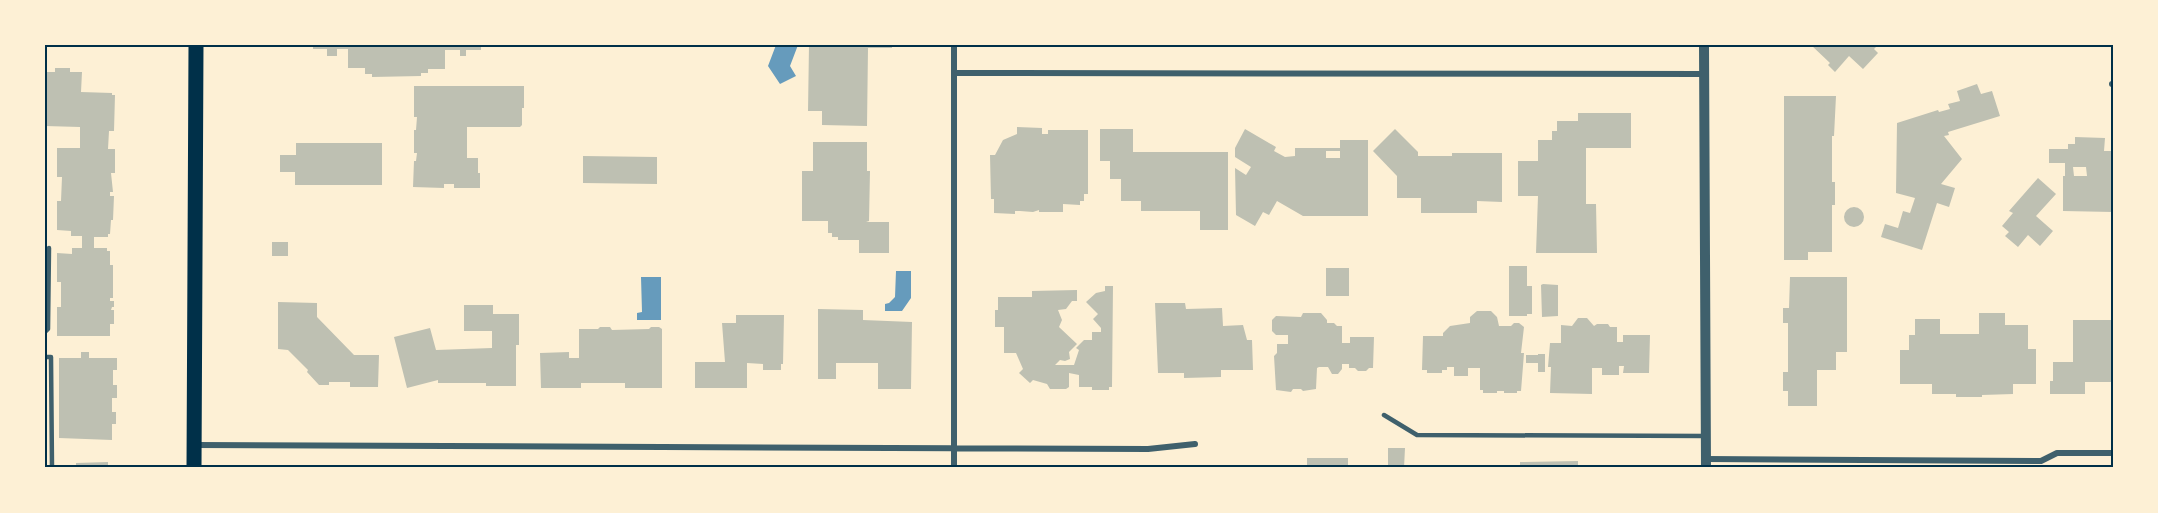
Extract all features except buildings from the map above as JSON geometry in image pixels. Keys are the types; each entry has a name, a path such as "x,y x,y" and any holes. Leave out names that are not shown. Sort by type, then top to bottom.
{"main road":[{"path":"194,468 196,45"}],"street":[{"path":"954,45 954,468"},
{"path":"1704,45 1706,463 2013,464 2041,461 2057,453 2113,453"},
{"path":"955,73 1704,74"},
{"path":"194,446 1148,449 1195,444"}],"lane":[{"path":"45,332 48,329 49,248"},
{"path":"45,357 51,357 52,468"},
{"path":"1384,415 1417,435 1706,436"}],"water":[{"path":"776,45 798,45 790,66 796,76 780,84 768,66"},
{"path":"896,271 911,271 911,298 902,311 885,311 885,304 895,297"},
{"path":"641,277 661,277 661,320 637,320 637,313 642,312"}]}
